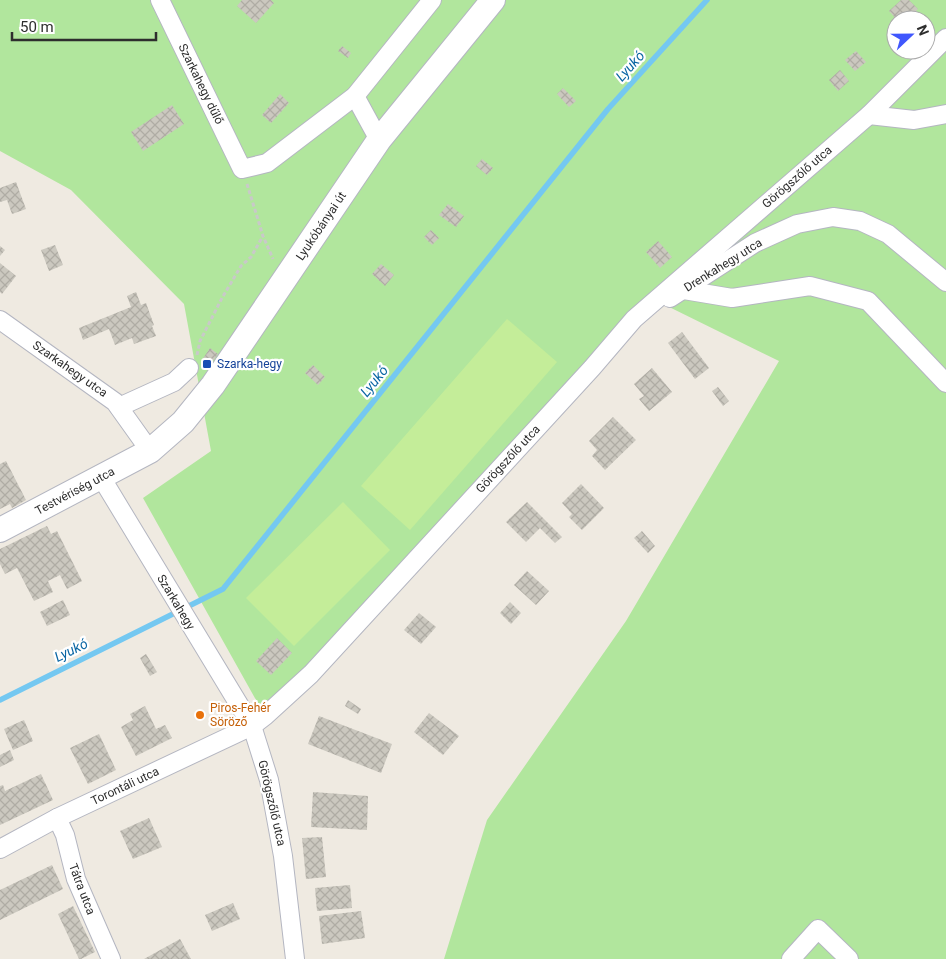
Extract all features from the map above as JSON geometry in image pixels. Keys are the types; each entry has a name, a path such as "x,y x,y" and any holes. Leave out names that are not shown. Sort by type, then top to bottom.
{"main road":[{"name":"Lyukóbányai út","path":"150,451 183,422 213,385 379,140 493,0"},
{"name":"Testvériség utca","path":"0,530 150,451"}],"street":[{"name":"Szarkahegy dűlő","path":"160,0 242,169"},
{"path":"242,169 267,163 355,96 432,0"},
{"name":"Görögszőlő utca","path":"295,959 284,856 269,780 252,726 311,674 592,368 634,319 869,115 946,38"},
{"path":"355,96 379,140"},
{"path":"869,115 914,120 946,114"},
{"name":"Drenkahegy utca","path":"634,319 684,290 755,243 797,224 834,217 860,221 888,234 946,282"},
{"path":"684,290 732,298 810,286 868,301 946,383"},
{"name":"Szarkahegy utca","path":"0,320 115,402 150,451"},
{"path":"119,407 174,382 189,368"},
{"name":"Szarkahegy","path":"101,477 252,726"},
{"name":"Torontáli utca","path":"0,849 57,818 252,726"},
{"name":"Tátra utca","path":"57,818 65,835 76,879 111,959"},
{"path":"792,959 818,929 849,959"}],"path":[{"path":"242,169 263,236 282,282"},
{"path":"189,368 199,351 200,341 222,298 241,266 251,257 263,236"}],"green space":[{"path":"0,0 946,0 946,959 444,959 487,820 626,621 779,361 659,302 265,716 143,498 211,451 184,304 71,190 0,151"},
{"path":"507,319 557,362 410,530 361,486"},
{"path":"343,502 390,550 294,646 246,598"}],"building":[{"path":"242,0 271,0 274,3 256,23 237,6"},
{"path":"901,0 909,0 918,9 917,10 890,10"},
{"path":"342,46 351,53 348,58 338,51"},
{"path":"856,51 866,62 855,71 845,60"},
{"path":"840,70 849,81 838,91 829,80"},
{"path":"563,88 576,101 569,107 557,94"},
{"path":"280,94 289,103 271,123 262,115"},
{"path":"172,105 184,124 143,151 131,132"},
{"path":"482,159 493,168 487,175 476,166"},
{"path":"16,182 26,209 12,214 7,200 0,202 0,188"},
{"path":"448,204 464,216 456,227 439,215"},
{"path":"431,230 439,238 432,245 424,237"},
{"path":"658,241 672,257 660,268 646,252"},
{"path":"55,245 63,265 49,271 41,250"},
{"path":"0,246 5,250 0,256"},
{"path":"0,263 16,276 2,294 0,292"},
{"path":"381,264 394,275 385,286 372,274"},
{"path":"136,292 141,305 146,303 156,336 134,344 132,338 115,345 109,329 83,340 79,328 131,307 127,296"},
{"path":"682,332 709,368 695,379 668,343"},
{"path":"210,348 218,354 210,365 202,360"},
{"path":"313,365 325,377 318,385 305,373"},
{"path":"652,368 672,392 649,411 639,399 644,396 634,384"},
{"path":"718,387 729,401 723,406 712,391"},
{"path":"613,417 636,440 605,470 592,456 597,450 589,441"},
{"path":"6,461 26,500 12,508 10,504 0,509 0,464"},
{"path":"581,484 604,508 582,530 569,517 572,514 562,503"},
{"path":"527,502 562,537 555,543 540,528 526,542 506,522"},
{"path":"47,526 51,534 57,531 82,581 67,589 60,575 48,581 53,592 34,601 17,568 5,574 0,564 0,549"},
{"path":"642,531 655,546 648,553 634,538"},
{"path":"527,571 549,591 536,605 514,585"},
{"path":"63,600 70,615 47,626 40,612"},
{"path":"510,602 521,613 511,624 500,613"},
{"path":"419,613 436,627 421,644 404,630"},
{"path":"277,638 292,653 271,675 256,661"},
{"path":"146,654 157,672 150,676 140,658"},
{"path":"348,700 361,709 358,714 345,706"},
{"path":"145,706 156,729 165,725 172,738 136,756 121,727 133,720 130,714"},
{"path":"429,713 459,736 443,755 414,732"},
{"path":"319,716 392,744 381,773 308,744"},
{"path":"24,720 33,741 13,750 4,729"},
{"path":"99,734 116,770 88,784 70,748"},
{"path":"10,750 14,760 0,767 0,755"},
{"path":"41,774 53,800 0,825 0,786 3,785 5,791"},
{"path":"313,792 368,796 367,830 311,827"},
{"path":"149,818 162,847 133,859 120,831"},
{"path":"322,837 326,877 306,879 302,838"},
{"path":"52,865 63,889 0,920 0,890"},
{"path":"350,885 352,908 317,911 315,888"},
{"path":"233,903 240,919 212,931 205,915"},
{"path":"73,906 95,952 81,959 79,959 58,914"},
{"path":"361,911 365,938 322,944 319,916"},
{"path":"180,939 191,959 144,959"}],"waterway":[{"name":"Lyukó","path":"0,700 223,589 608,109 707,0"}],"place":[{"name":"Szarka-hegy","path":"207,364"},
{"name":"Piros-Fehér Söröző","path":"200,715"}]}
